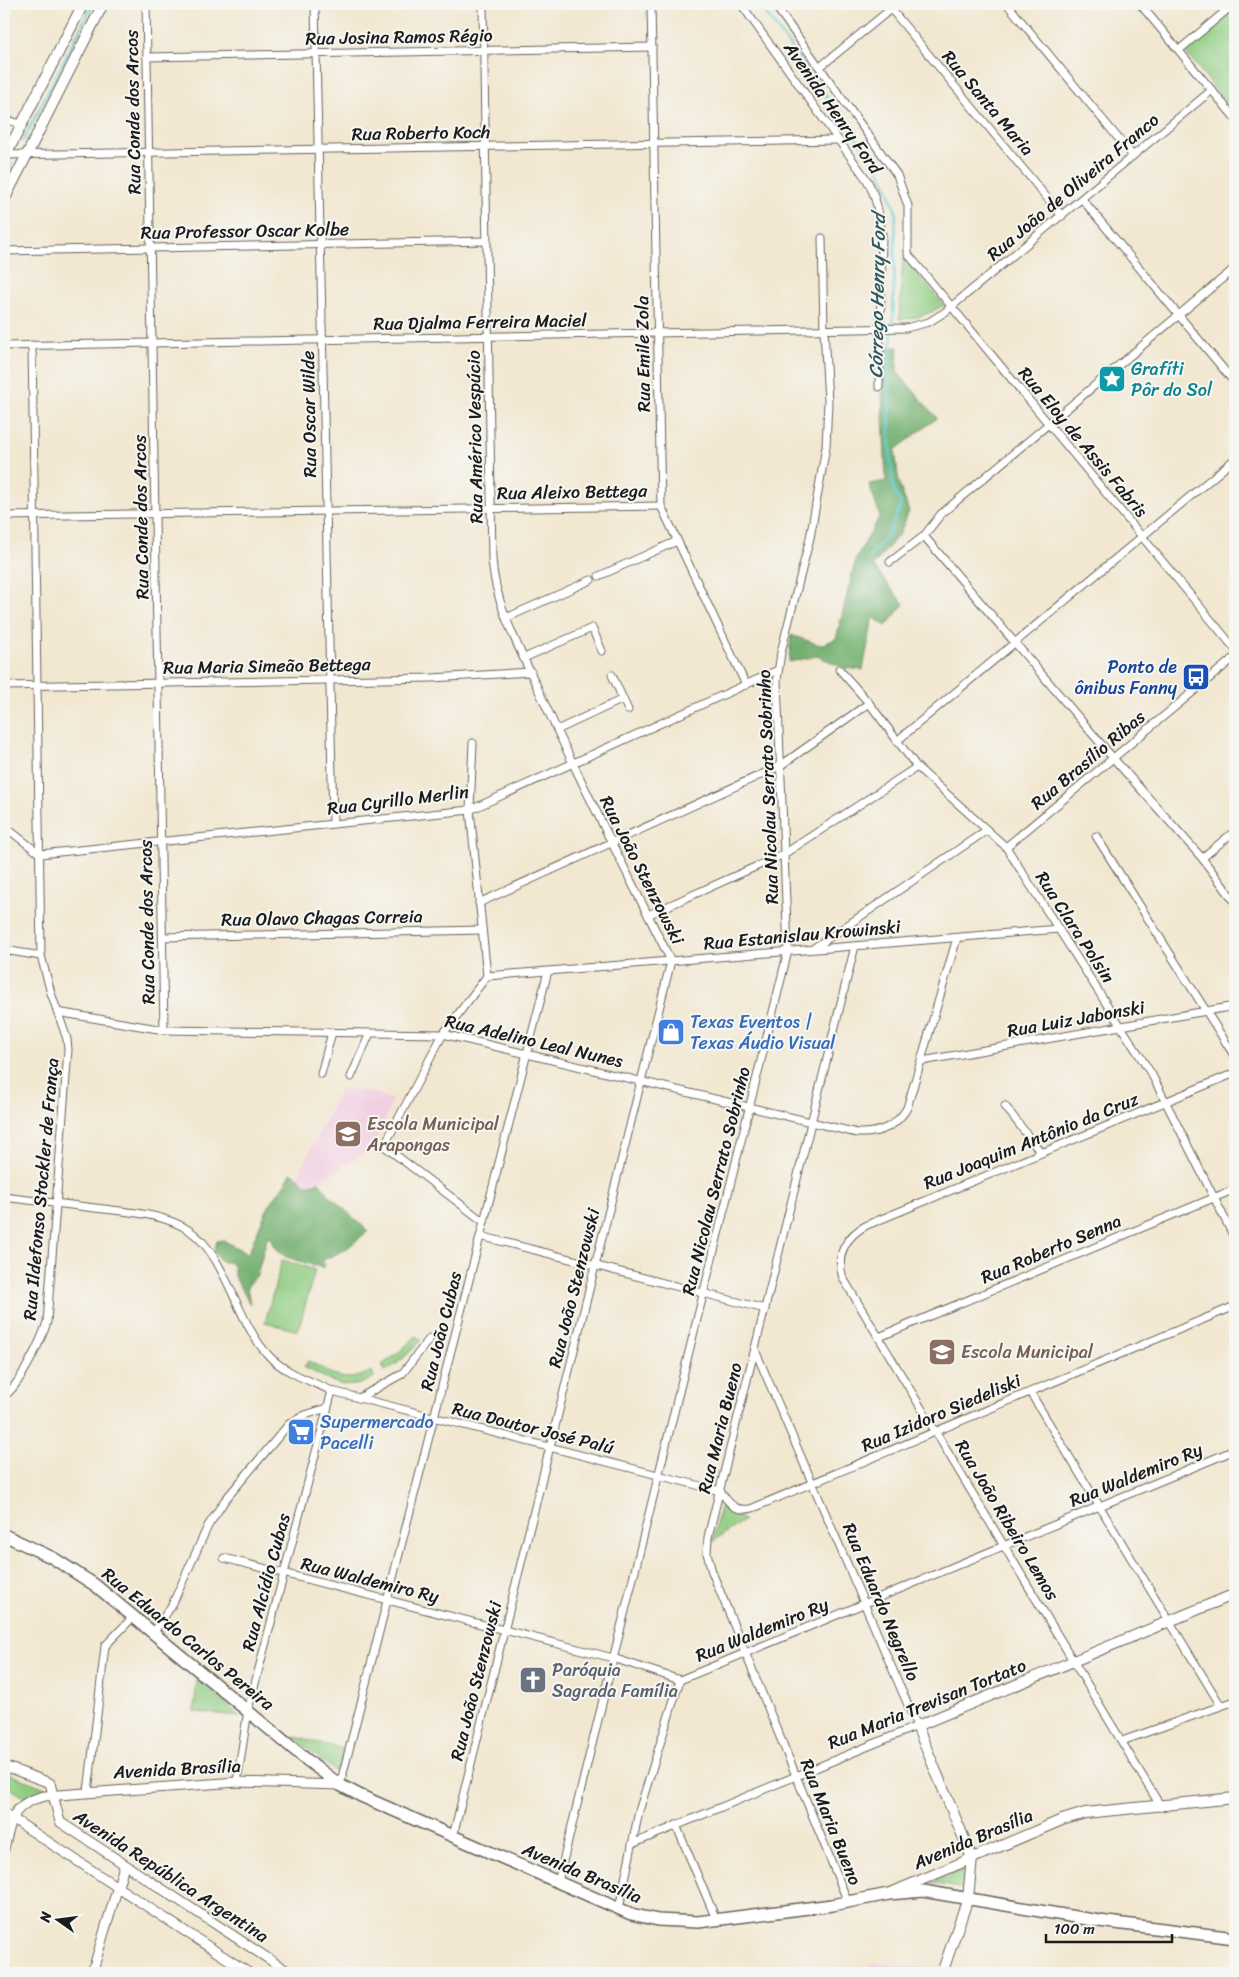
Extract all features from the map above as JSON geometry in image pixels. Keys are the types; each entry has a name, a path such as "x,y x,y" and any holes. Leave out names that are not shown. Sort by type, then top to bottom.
{"main road":[{"path":"4,156 83,4"},
{"path":"4,200 103,4"},
{"name":"Rua Eduardo Carlos Pereira","path":"4,1535 27,1544 67,1566 95,1585 340,1785"},
{"name":"Rua Maria Trevisan Tortato","path":"917,1726 1235,1594"},
{"name":"Rua Eduardo Negrello","path":"917,1726 972,1858 968,1898 942,1973"},
{"name":"Avenida Brasília","path":"340,1785 619,1910 644,1918 687,1922 848,1902 889,1894 1062,1820 1085,1813 1161,1807 1235,1798"},
{"path":"889,1894 923,1891 1099,1921 1235,1938"}],"street":[{"name":"Rua Conde dos Arcos","path":"146,4 164,1030"},
{"name":"Rua Oscar Wilde","path":"315,4 333,824"},
{"name":"Rua Américo Vespúcio","path":"483,4 493,572 506,618 572,764"},
{"name":"Rua Emile Zola","path":"651,4 661,506 746,685"},
{"name":"Avenida Henry Ford","path":"741,4 867,180 877,202 882,244 884,329 879,387"},
{"name":"Avenida Henry Ford","path":"774,4 891,165 901,184 909,213 908,254"},
{"path":"820,67 897,4"},
{"path":"1007,4 1133,156"},
{"path":"1140,4 1235,118"},
{"path":"1179,50 1234,4"},
{"name":"Rua Santa Maria","path":"891,9 1062,216"},
{"name":"Rua Josina Ramos Régio","path":"147,57 652,47"},
{"name":"Rua João de Oliveira Franco","path":"952,307 1212,90"},
{"path":"4,119 21,124"},
{"name":"Rua Roberto Koch","path":"4,156 838,140"},
{"path":"1082,199 1235,383"},
{"name":"Rua Nicolau Serrato Sobrinho","path":"558,1882 788,951 777,699 778,670 810,538 825,455 828,415 822,238"},
{"name":"Rua Professor Oscar Kolbe","path":"4,251 487,241"},
{"name":"Rua Eloy de Assis Fabris","path":"908,254 1235,649"},
{"path":"890,562 924,536 941,514 1235,268"},
{"name":"Rua Djalma Ferreira Maciel","path":"4,346 898,329 929,322 952,307"},
{"name":"Rua Ildefonso Stockler de França","path":"4,1396 17,1381 41,1338 47,1322 68,1050 67,1039 57,1012 42,956 32,345"},
{"path":"896,740 1235,459"},
{"name":"Rua Aleixo Bettega","path":"4,516 661,506"},
{"path":"924,536 1113,758 1202,858 1235,902"},
{"path":"598,576 677,541"},
{"path":"506,618 591,580"},
{"path":"524,658 592,628 602,651"},
{"name":"Rua Brasílio Ribas","path":"1006,847 1235,657"},
{"name":"Rua Clara Polsin","path":"839,669 869,703 916,768 1006,847 1167,1102 1235,1239"},
{"name":"Rua Cyrillo Merlin","path":"40,854 470,810 778,670"},
{"name":"Rua Maria Simeão Bettega","path":"4,686 432,678 530,672"},
{"path":"612,675 628,710"},
{"path":"557,730 623,699"},
{"path":"479,903 780,766 869,703"},
{"path":"472,743 470,810 487,976 443,1034 384,1146 484,1222"},
{"name":"Rua João Stenzowski","path":"453,1836 671,961 572,764"},
{"path":"648,915 784,854 916,768"},
{"path":"4,826 40,854"},
{"path":"812,949 987,830"},
{"path":"1202,858 1235,831"},
{"path":"1096,836 1235,1057"},
{"name":"Rua Olavo Chagas Correia","path":"163,937 482,930"},
{"name":"Rua Estanislau Krowinski","path":"487,976 1059,930"},
{"path":"922,1061 956,938"},
{"name":"Rua Maria Bueno","path":"848,1902 712,1572 707,1553 708,1537 855,946"},
{"path":"4,950 42,956"},
{"name":"Rua João Cubas","path":"340,1785 548,971"},
{"name":"Rua Luiz Jabonski","path":"922,1061 1235,1006"},
{"name":"Rua Adelino Leal Nunes","path":"57,1012 164,1030 443,1034 857,1133 879,1132 895,1124 903,1116 911,1099 922,1061"},
{"path":"322,1074 332,1032"},
{"path":"352,1077 370,1033"},
{"name":"Rua Joaquim Antônio da Cruz","path":"844,1246 854,1233 867,1225 1235,1073"},
{"path":"1005,1106 1041,1153"},
{"name":"Rua Roberto Senna","path":"879,1337 1235,1189"},
{"name":"Rua Doutor José Palú","path":"4,1197 157,1218 170,1221 191,1231 212,1255 251,1331 270,1357 287,1369 332,1391 720,1491"},
{"path":"480,1236 765,1309"},
{"name":"Rua João Ribeiro Lemos","path":"844,1246 840,1261 843,1278 1161,1807"},
{"name":"Rua Izidoro Siedeliski","path":"720,1491 734,1508 746,1510 1235,1306"},
{"path":"359,1398 402,1374 430,1338"},
{"name":"Rua Eduardo Negrello","path":"755,1350 917,1726"},
{"name":"Rua Alcídio Cubas","path":"237,1782 248,1710 332,1391"},
{"path":"1030,1392 1220,1706"},
{"path":"154,1632 172,1605 203,1535 225,1500 289,1424 305,1415 327,1408"},
{"name":"Rua Waldemiro Ry","path":"224,1558 613,1658 680,1680 1235,1450"},
{"path":"88,1792 105,1646 134,1616"},
{"path":"619,1910 639,1810 680,1680"},
{"path":"1122,1741 1235,1701"},
{"name":"Rua Maria Trevisan Tortato","path":"632,1844 917,1726"},
{"path":"4,1766 50,1783 53,1794"},
{"name":"Avenida Brasília","path":"8,1815 29,1801 53,1794 237,1782 340,1785"},
{"name":"Avenida República Argentina","path":"53,1794 60,1822 124,1866 290,1973"},
{"path":"4,1849 8,1815 249,1973"},
{"path":"676,1826 716,1919"},
{"path":"92,1973 124,1866"}],"shaded area":[{"name":"Escola Municipal Arapongas","path":"341,1089 377,1093 393,1100 374,1146 319,1182 305,1185 297,1176"},
{"path":"871,1963 932,1969 930,1973 867,1973"}],"green space":[{"path":"1235,7 1235,113 1184,50"},
{"path":"903,257 944,305 922,315 899,319"},
{"path":"898,347 897,372 937,418 895,450 899,484 909,511 900,533 873,566 904,604 886,626 873,617 863,670 845,668 817,656 789,662 791,635 820,645 836,639 856,558 880,516 869,484 886,481 882,393 884,348"},
{"path":"291,1173 296,1175 305,1185 319,1182 329,1195 368,1231 345,1250 323,1260 323,1268 286,1257 277,1249 268,1235 257,1275 247,1287 250,1304 234,1276 234,1267 229,1262 222,1262 214,1252 217,1241 223,1240 248,1254 267,1210"},
{"path":"282,1260 315,1270 298,1331 265,1322"},
{"path":"416,1336 421,1340 400,1361 385,1371 382,1365"},
{"path":"308,1361 332,1374 346,1378 353,1378 372,1371 374,1377 355,1385 339,1384 304,1367"},
{"path":"720,1507 744,1520 712,1542"},
{"path":"197,1679 240,1716 194,1712"},
{"path":"292,1736 343,1749 337,1773"},
{"path":"4,1772 48,1789 25,1798 4,1784"},
{"path":"966,1868 964,1889 931,1883"}],"waterway":[{"path":"23,141 93,4"},
{"name":"Córrego Henry Ford","path":"759,4 877,166 886,183 896,212 893,319 889,371 890,447 893,488 901,504 890,531 869,557"},
{"path":"4,179 11,164"}],"place":[{"name":"Grafíti Pôr do Sol","path":"1112,379"},
{"name":"Ponto de ônibus Fanny","path":"1196,677"},
{"name":"Texas Eventos | Texas Áudio Visual","path":"671,1032"},
{"name":"Escola Municipal Arapongas","path":"348,1134"},
{"name":"Escola Municipal","path":"942,1352"},
{"name":"Supermercado Pacelli","path":"301,1432"},
{"name":"Paróquia Sagrada Família","path":"533,1680"}]}
